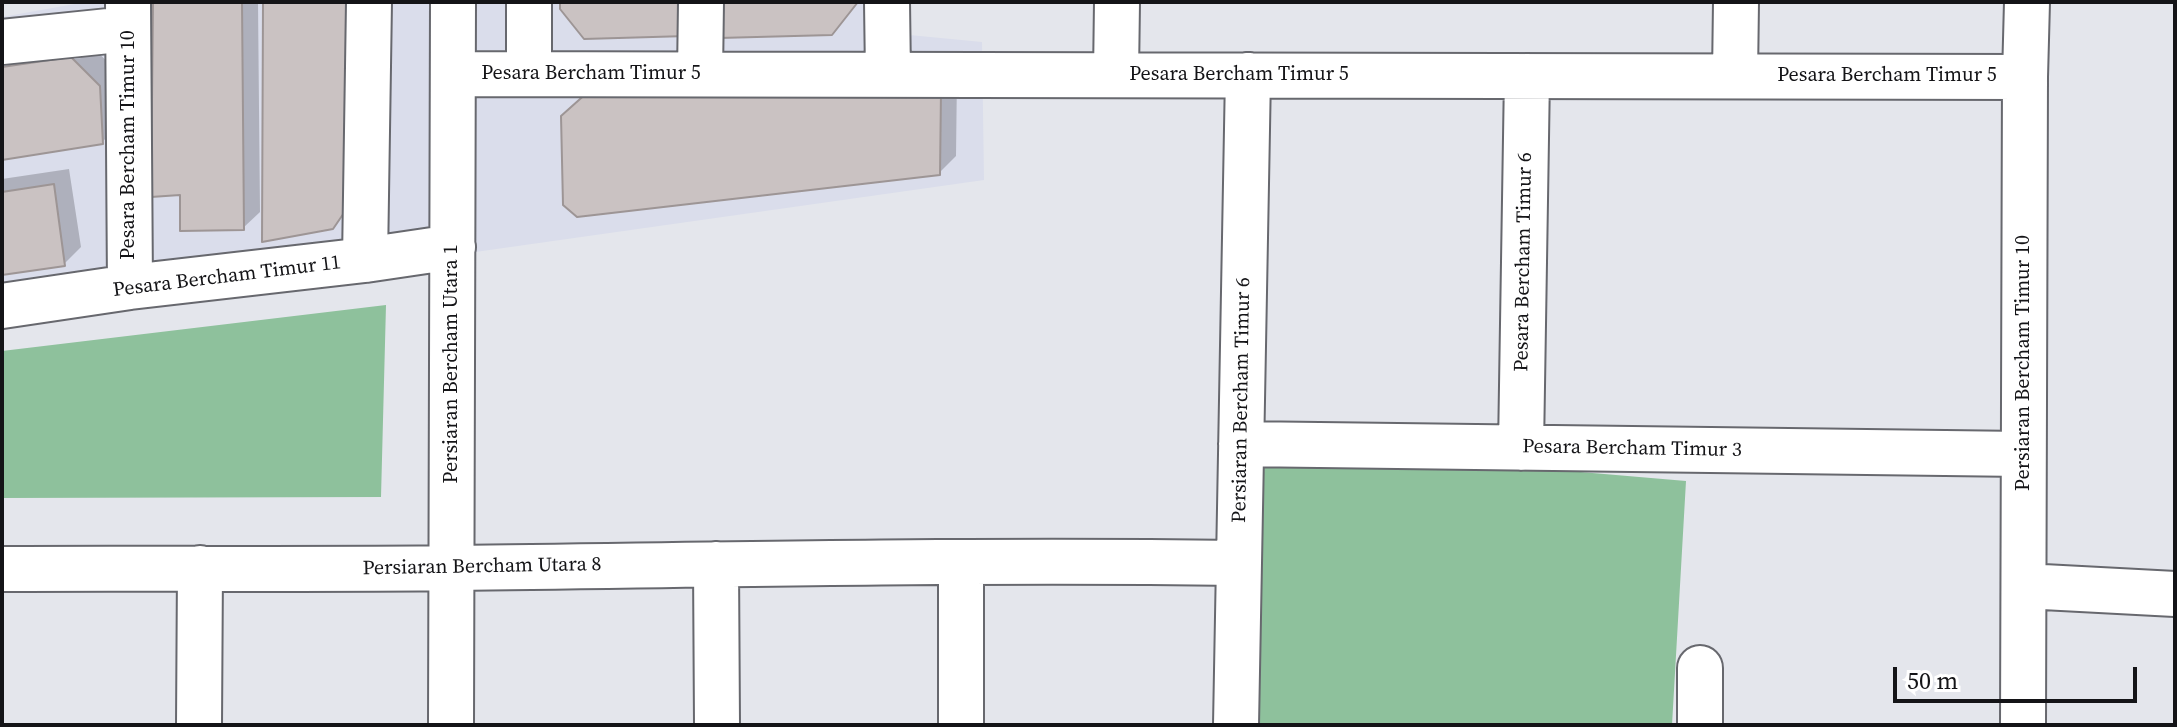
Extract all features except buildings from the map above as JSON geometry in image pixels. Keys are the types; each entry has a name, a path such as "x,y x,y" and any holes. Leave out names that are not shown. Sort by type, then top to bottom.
{"street":[{"path":"365,260 369,2"},
{"name":"Persiaran Bercham Utara 1","path":"451,725 453,2"},
{"path":"529,2 529,74"},
{"path":"700,74 701,2"},
{"path":"887,2 888,75"},
{"path":"1116,75 1117,2"},
{"path":"1735,76 1736,2"},
{"name":"Persiaran Bercham Timur 10","path":"2023,725 2027,2"},
{"path":"2,42 128,16"},
{"name":"Pesara Bercham Timur 10","path":"128,16 130,287"},
{"name":"Pesara Bercham Timur 5","path":"453,74 2025,77"},
{"name":"Persiaran Bercham Timur 6","path":"1236,725 1248,75"},
{"name":"Pesara Bercham Timur 6","path":"1521,448 1527,76"},
{"name":"Pesara Bercham Timur 11","path":"2,306 453,247"},
{"name":"Pesara Bercham Timur 3","path":"1241,444 2023,454"},
{"name":"Persiaran Bercham Utara 8","path":"2,569 452,568 1051,560 1239,563"},
{"path":"961,563 961,725"},
{"path":"716,564 717,725"},
{"path":"199,725 200,568"},
{"path":"2024,586 2175,594"},
{"path":"1700,668 1700,725"}],"shaded area":[{"path":"86,2 899,2 899,34 982,42 984,180 2,319 2,17"}],"green space":[{"path":"386,305 381,497 2,498 2,351"},
{"path":"1265,445 1686,481 1672,725 1255,725"}]}
